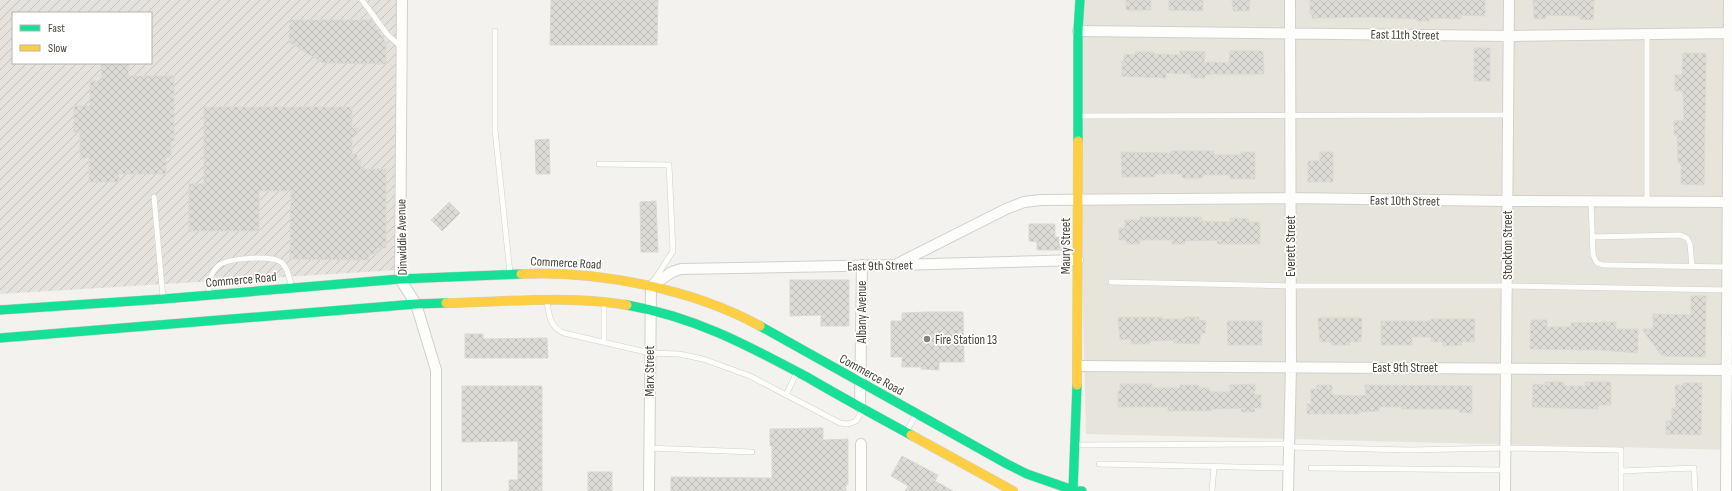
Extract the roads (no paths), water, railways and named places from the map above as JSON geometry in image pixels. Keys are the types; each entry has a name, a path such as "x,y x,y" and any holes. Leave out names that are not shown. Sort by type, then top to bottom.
{"main road":[{"name":"Maury Street","path":"1076,491 1075,445 1078,366 1078,31 1080,0"},
{"name":"Commerce Road","path":"0,310 164,299 400,279 553,273 606,277 650,286 691,298 736,315 792,344 1007,464 1028,474 1076,491"},
{"path":"0,338 416,304 546,300 604,302 650,309 681,318 725,334 1013,491"}],"street":[{"name":"Dinwiddie Avenue","path":"402,0 400,279 416,304 436,370 436,491"},
{"name":"Everett Street","path":"1288,491 1291,367 1290,0"},
{"name":"Stockton Street","path":"1505,491 1509,0"},
{"path":"1726,491 1729,370 1727,290 1730,202 1729,0"},
{"name":"East 11th Street","path":"1078,31 1509,36 1730,33"},
{"name":"East 10th Street","path":"895,265 1006,208 1018,204 1041,200 1290,198 1591,202 1730,202"},
{"name":"East 9th Street","path":"650,286 681,268 895,265 1078,260"},
{"name":"Albany Avenue","path":"862,265 862,408"},
{"name":"Marx Street","path":"649,491 650,286"},
{"name":"East 9th Street","path":"1078,366 1729,370"},
{"path":"861,444 861,491"}],"lane":[{"path":"362,0 387,34 402,47"},
{"path":"494,31 495,130 510,274"},
{"path":"1647,34 1647,202"},
{"path":"1078,116 1508,115"},
{"path":"599,164 669,165 673,251 650,286"},
{"path":"154,197 164,299"},
{"path":"1591,202 1593,255 1597,263 1603,265 1728,267"},
{"path":"1592,237 1680,235 1687,238 1690,244 1692,266"},
{"path":"209,295 210,278 217,267 224,262 256,258 275,259 282,262 288,273 292,288"},
{"path":"1111,282 1291,286 1506,286 1727,290"},
{"path":"546,300 549,317 552,325 557,330 650,353 679,354 703,359 750,376 840,423 848,424 856,421 862,408"},
{"path":"604,302 604,342"},
{"path":"786,395 797,372"},
{"path":"906,433 917,414"},
{"path":"1075,445 1289,446 1409,450 1506,448 1622,450 1621,491"},
{"path":"649,448 752,452"},
{"path":"1099,464 1288,468"},
{"path":"1212,491 1214,467"},
{"path":"1311,468 1506,470"},
{"path":"1621,471 1694,468 1694,491"}],"place":[{"name":"Fire Station 13","path":"927,339"}]}
